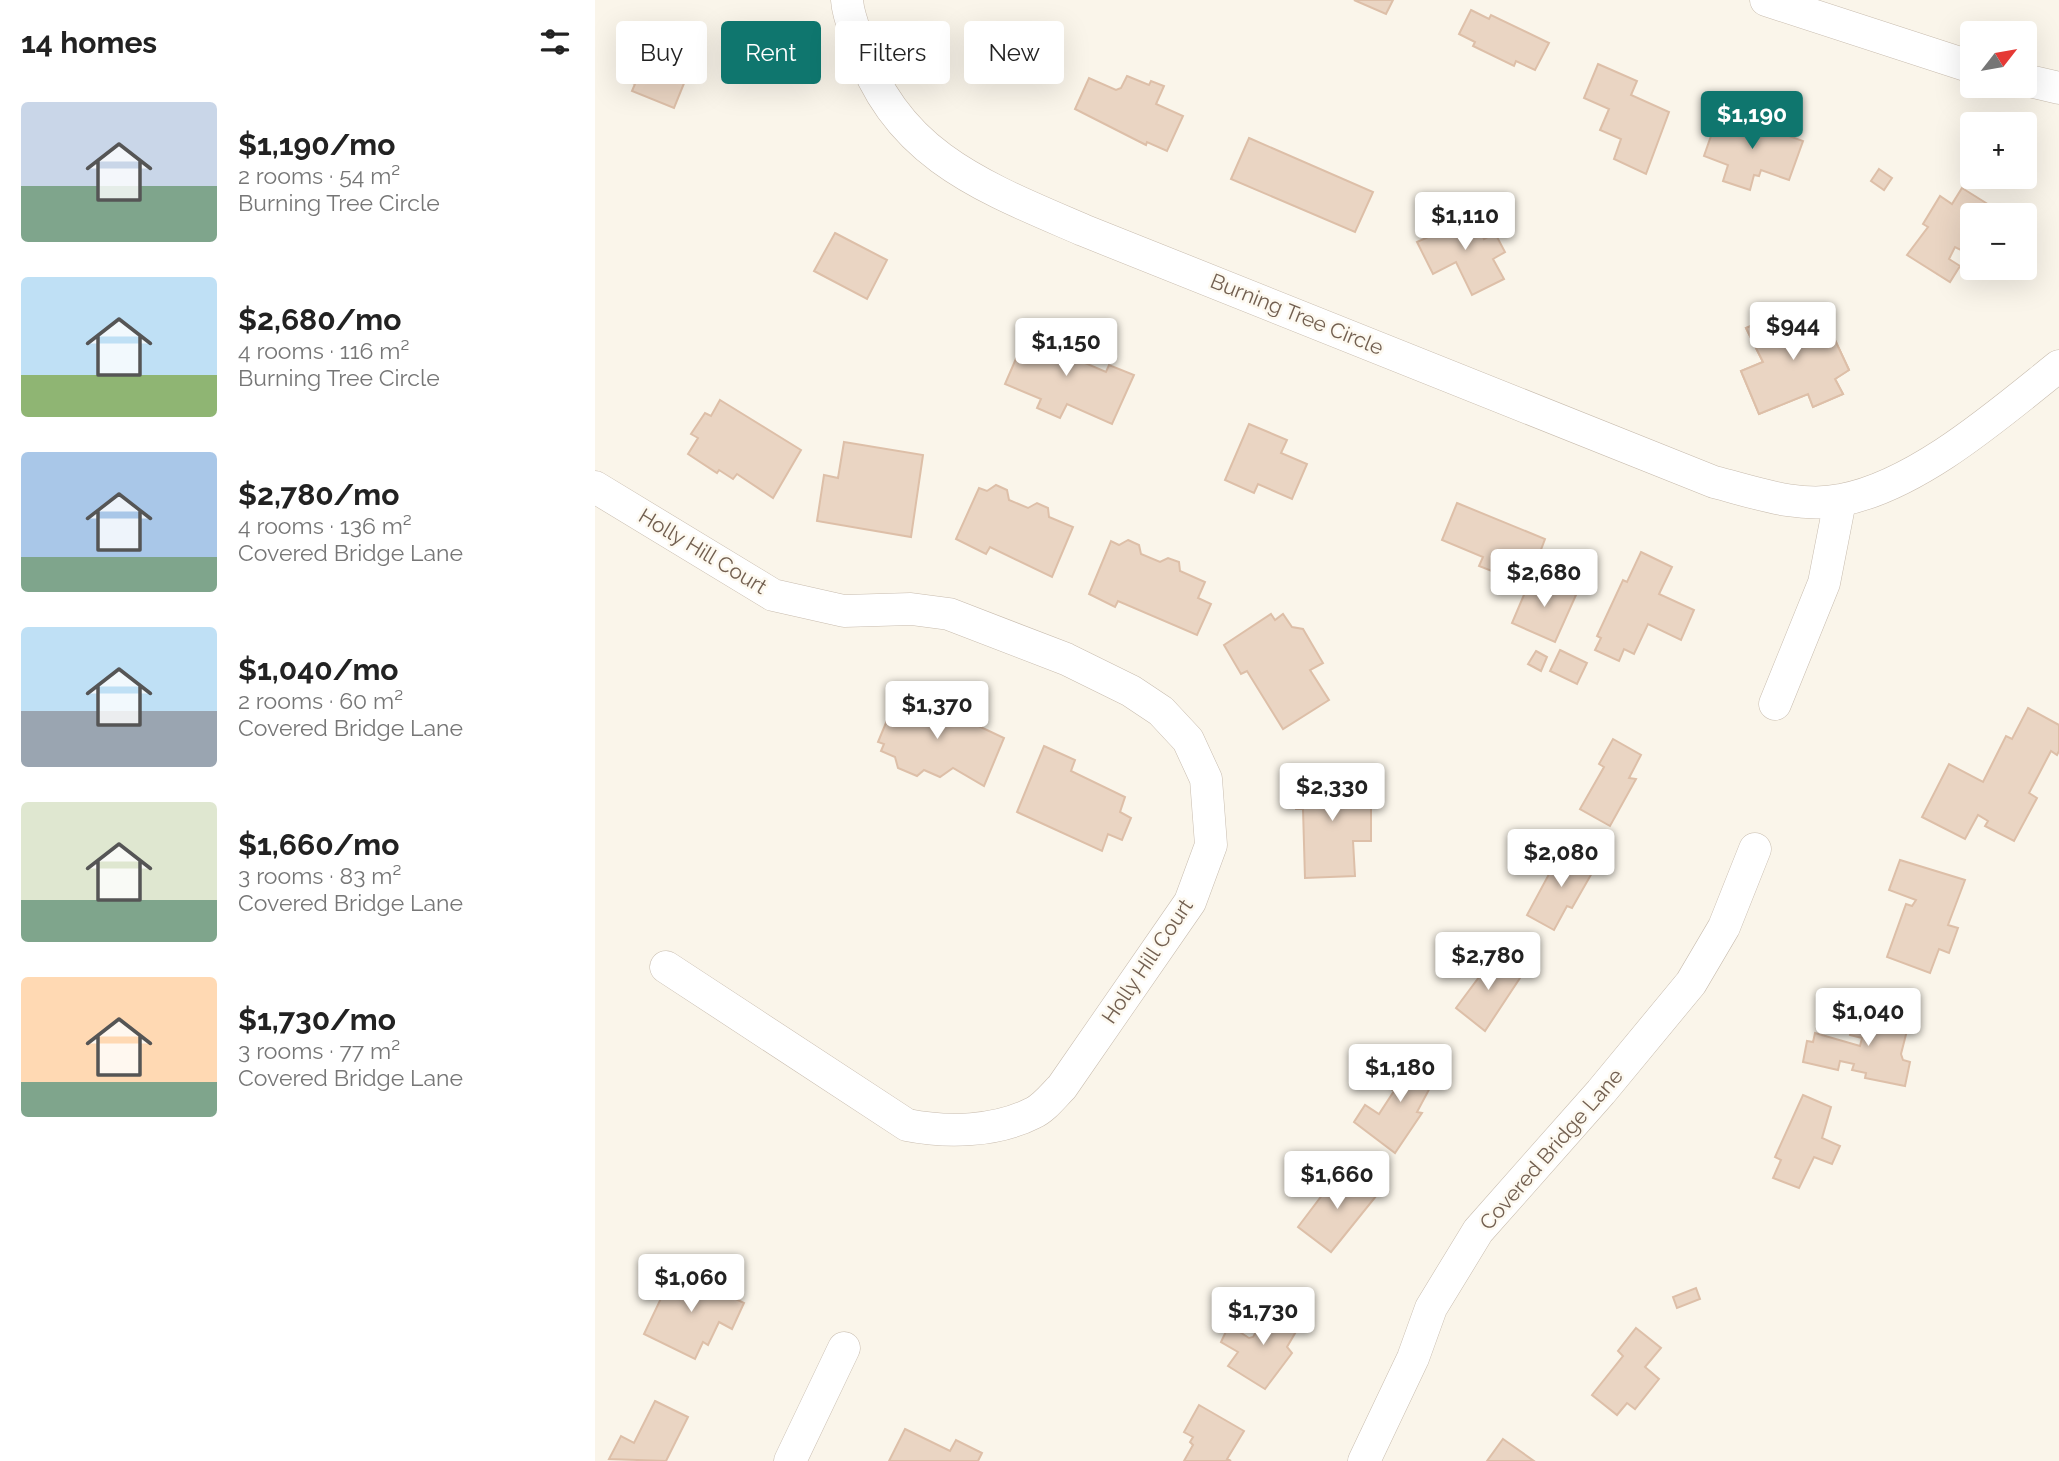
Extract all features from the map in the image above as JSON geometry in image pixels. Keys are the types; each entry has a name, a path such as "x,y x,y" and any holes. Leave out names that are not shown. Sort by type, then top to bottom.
{"street":[{"name":"Burning Tree Circle","path":"847,0 869,73 883,97 904,124 946,164 1002,194 1714,482 1778,499 1840,501 1901,482 2059,366"},
{"path":"1766,0 1960,63"},
{"path":"2037,83 2059,88"},
{"name":"Holly Hill Court","path":"595,487 773,595 844,611 911,609 949,614 1066,659 1131,691 1160,711 1188,740 1206,779 1211,845 1190,902 1062,1087 1036,1112 1006,1124 938,1131 907,1125 666,967"},
{"path":"1775,704 1824,583 1840,501"},
{"name":"Covered Bridge Lane","path":"1364,1461 1413,1358 1431,1308 1478,1231 1601,1092 1691,983 1724,927 1755,849"},
{"path":"790,1461 844,1348"}],"building":[{"path":"1354,0 1393,0 1386,14"},
{"path":"1471,10 1489,19 1491,15 1549,43 1535,70 1516,61 1514,66 1473,46 1475,42 1459,34"},
{"path":"1598,64 1637,81 1631,95 1669,112 1646,174 1614,159 1621,139 1600,130 1609,109 1584,98"},
{"path":"1127,76 1149,85 1151,81 1164,86 1156,104 1183,116 1167,151 1147,142 1146,145 1075,109 1089,78 1116,90 1121,88"},
{"path":"635,84 684,84 674,108 632,91"},
{"path":"1718,116 1740,124 1743,119 1803,141 1789,180 1761,170 1759,176 1754,175 1750,190 1723,181 1728,165 1704,156"},
{"path":"1249,138 1373,192 1355,232 1231,179"},
{"path":"1879,169 1892,178 1884,190 1871,181"},
{"path":"1961,189 1986,203 1960,203 1960,250 1955,247 1949,259 1960,266 1950,282 1907,255 1928,227 1923,224 1940,196 1952,204"},
{"path":"1471,211 1484,239 1495,233 1505,252 1493,259 1504,279 1472,295 1456,262 1433,274 1417,242 1439,232 1437,228"},
{"path":"835,233 887,260 867,299 814,271"},
{"path":"1800,305 1810,327 1813,325 1815,331 1828,325 1849,370 1835,379 1843,394 1813,407 1808,394 1759,414 1741,371 1763,362 1746,328","holes":["1795,338 1801,353 1781,363 1775,346"]},
{"path":"1800,305 1810,327 1813,325 1815,331 1828,325 1849,370 1835,379 1843,394 1813,407 1808,394 1759,414 1741,371 1763,362 1746,328"},
{"path":"1031,324 1071,342 1066,355 1106,372 1109,365 1134,375 1112,424 1067,404 1060,418 1037,408 1041,399 1005,384"},
{"path":"720,400 801,450 773,498 737,474 733,479 719,470 717,473 688,454 698,438 691,434 705,413 711,416"},
{"path":"1249,424 1287,440 1281,453 1307,464 1292,499 1258,484 1254,493 1225,480"},
{"path":"844,442 923,455 911,537 817,521 824,475 838,478"},
{"path":"996,485 1007,490 1009,500 1028,508 1037,503 1048,508 1049,517 1073,527 1052,577 990,547 986,554 956,539 979,488 987,491"},
{"path":"1457,503 1545,539 1531,576 1515,569 1512,579 1479,566 1483,557 1442,540"},
{"path":"1128,540 1139,545 1141,554 1160,562 1168,558 1179,562 1180,571 1205,582 1198,598 1211,604 1197,635 1118,601 1115,607 1089,594 1111,541 1119,545"},
{"path":"1641,552 1672,567 1659,594 1694,610 1681,640 1648,624 1634,654 1624,649 1619,661 1595,650 1601,638 1597,636 1623,580 1627,582"},
{"path":"1532,576 1576,595 1555,642 1512,623"},
{"path":"1271,614 1275,620 1283,614 1292,627 1303,629 1323,663 1310,670 1329,700 1283,729 1247,671 1241,674 1224,645"},
{"path":"1560,650 1587,663 1577,684 1550,671"},
{"path":"1536,651 1547,657 1541,671 1528,664"},
{"path":"900,689 1004,738 984,786 953,768 940,777 924,770 917,776 898,768 895,757 881,751 884,744 878,742"},
{"path":"2028,708 2059,725 2059,751 2057,755 2051,751 2029,793 2037,798 2014,841 1985,826 1988,821 1978,815 1965,839 1922,817 1949,764 1983,782 2006,736 2012,739"},
{"path":"1613,739 1641,755 1629,778 1636,779 1610,826 1580,809 1604,767 1599,764"},
{"path":"1044,746 1075,760 1071,771 1125,797 1120,812 1131,818 1122,840 1108,834 1102,851 1017,812"},
{"path":"1352,772 1354,795 1364,795 1371,800 1371,841 1353,841 1355,876 1305,878 1303,809 1296,809 1296,775"},
{"path":"1563,848 1596,866 1572,908 1567,906 1554,930 1527,915"},
{"path":"1900,860 1965,880 1948,925 1958,928 1949,953 1939,949 1930,973 1887,957 1906,904 1912,906 1916,900 1889,890"},
{"path":"1486,954 1520,978 1485,1031 1456,1008 1482,973 1475,969"},
{"path":"1893,1003 1913,1007 1901,1054 1903,1060 1910,1062 1905,1086 1865,1078 1866,1073 1852,1070 1854,1064 1840,1061 1838,1070 1803,1062 1807,1041 1813,1042 1815,1033 1860,1046 1862,1038 1850,1035 1851,1030 1857,1031 1860,1017 1888,1022"},
{"path":"1422,1055 1441,1067 1417,1112 1422,1113 1395,1153 1354,1122 1365,1105 1379,1114 1394,1091 1381,1083 1391,1068 1400,1075 1409,1061 1415,1065"},
{"path":"1803,1095 1831,1107 1822,1138 1840,1146 1832,1164 1814,1157 1799,1188 1773,1178 1781,1160 1775,1157"},
{"path":"1342,1169 1377,1195 1331,1252 1298,1227"},
{"path":"675,1269 744,1303 732,1329 719,1322 708,1345 703,1342 695,1359 644,1334"},
{"path":"1696,1288 1700,1299 1677,1308 1673,1297"},
{"path":"1274,1303 1301,1323 1287,1347 1292,1353 1265,1389 1228,1366 1238,1352 1221,1342 1229,1325 1249,1338 1253,1337"},
{"path":"1636,1328 1661,1348 1645,1367 1659,1379 1635,1409 1627,1403 1617,1415 1592,1395 1623,1356 1618,1351"},
{"path":"655,1401 688,1417 666,1461 609,1459 621,1436 634,1443"},
{"path":"1199,1405 1244,1431 1227,1459 1231,1461 1184,1461 1193,1445 1190,1442 1193,1437 1184,1432"},
{"path":"905,1429 950,1451 956,1440 982,1453 978,1461 889,1461"},
{"path":"1503,1439 1534,1461 1487,1461"}]}
